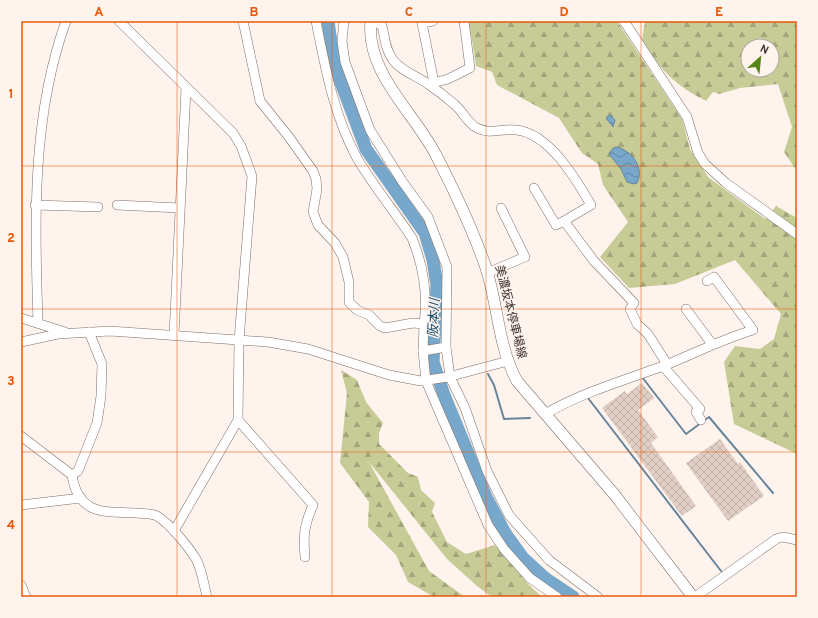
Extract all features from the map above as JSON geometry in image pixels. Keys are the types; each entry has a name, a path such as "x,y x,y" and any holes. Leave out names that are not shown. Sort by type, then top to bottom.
{"main road":[{"name":"美濃坂本停車場線","path":"371,21 370,28 376,59 388,82 427,139 437,157 487,273 508,361 522,388 609,488 694,597"}],"street":[{"path":"38,323 35,205 39,150 51,70 66,21"},
{"path":"119,21 186,89 233,133 241,146 252,176 239,340 238,420 174,531"},
{"path":"243,21 260,101 289,137 314,174 316,189 313,212 318,225 335,243 343,257 349,282 349,302 357,310 369,315 380,326 386,328 413,323 424,324"},
{"path":"316,21 318,36 332,91 342,124 357,158 412,238 418,252 426,300 423,351 428,380 488,525 504,550 530,578 557,597"},
{"path":"344,21 342,41 345,62 370,130 402,182 428,217 447,267 446,347 449,377 465,408 487,470 508,515 549,560 598,597"},
{"path":"375,21 382,26 386,48 397,65 431,83 459,108 478,128 489,132 507,130 528,132 545,143 568,170 591,205 556,225 534,188"},
{"path":"431,83 422,23 433,21"},
{"path":"431,83 448,79 470,68 464,21"},
{"path":"624,21 687,118 698,153 706,164 744,196 797,234"},
{"path":"174,335 186,89"},
{"path":"35,205 98,207"},
{"path":"117,205 179,208"},
{"path":"487,273 525,257 501,208"},
{"path":"564,221 594,261 634,303 630,309 637,324 648,334 665,365 700,409 696,412 701,420"},
{"path":"545,414 560,405 612,383 665,365 712,344 753,330 714,277 706,281"},
{"path":"686,309 712,344"},
{"path":"21,318 69,333"},
{"path":"21,342 69,333 110,331 291,345 329,355 408,380 428,380 449,377 508,361"},
{"path":"72,474 78,471 80,462 95,428 101,396 102,364 89,332"},
{"path":"423,351 446,347"},
{"path":"238,420 313,505 307,519 303,537 305,557"},
{"path":"21,436 72,474 76,490 81,498 90,507 96,510 156,516 174,531 196,560 207,597"},
{"path":"21,505 81,498"},
{"path":"694,597 776,539 783,537 797,540"},
{"path":"21,585 26,597"}],"green space":[{"path":"469,21 617,21 682,119 690,149 708,177 765,219 776,206 797,218 797,454 734,424 724,362 735,346 760,349 774,339 781,314 735,260 675,284 629,288 600,257 628,222 603,185 598,164 582,153 559,118 497,85 492,72 476,66"},
{"path":"645,21 797,21 797,171 784,152 792,127 778,84 740,88 719,94 713,92 706,101 685,89 669,76 642,40"},
{"path":"341,370 357,380 366,402 383,423 379,433 379,444 408,473 418,477 421,490 435,503 432,512 447,542 466,554 495,545 529,585 542,597 492,597 477,586 447,559 369,462 429,571 465,597 434,597 408,582 396,555 368,527 369,502 340,463 347,393"}],"water":[{"path":"610,115 615,120 613,127 606,118"},
{"path":"617,147 628,152 636,161 639,172 637,183 634,184 627,182 621,169 609,154 613,148"}],"building":[{"path":"642,383 654,398 638,410 658,437 651,443 696,506 682,516 602,408 625,391 627,394"},
{"path":"720,439 738,464 740,462 764,496 728,521 686,463"}],"waterway":[{"name":"阪本川","path":"328,21 334,64 366,149 425,233 433,260 437,285 433,362 444,395 486,497 505,533 523,558 546,579 573,597"},
{"path":"488,374 494,385 504,419 530,418"},
{"path":"642,377 686,434 709,417 773,493"},
{"path":"588,398 721,571"}]}
